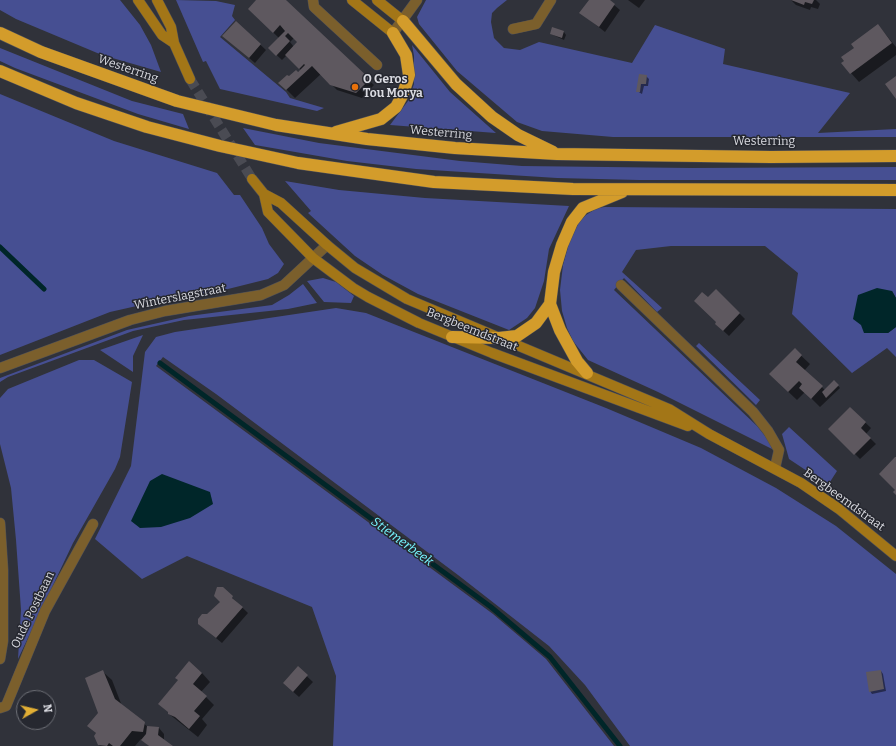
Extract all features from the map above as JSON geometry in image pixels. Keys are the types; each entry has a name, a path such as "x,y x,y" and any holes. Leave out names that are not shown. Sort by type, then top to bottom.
{"highway":[{"path":"403,21 456,84 492,117 518,135 557,154"},
{"name":"Westerring","path":"0,33 41,52 177,101 276,125 399,143 505,152 557,154 771,157 896,156"},
{"path":"332,133 381,119 396,107 403,94 409,75 406,55 393,33"},
{"path":"0,70 76,103 146,127 220,146 298,162 434,182 573,189 896,190"},
{"path":"587,373 577,360 560,330 550,304 554,272 562,244 572,222 583,208 628,189"},
{"path":"452,336 499,338 517,336 536,323 550,304"}],"street":[{"path":"138,0 162,35 174,43"},
{"path":"157,0 171,27 174,43 190,79"},
{"path":"313,0 314,7 377,65"},
{"path":"352,0 393,33 417,0"},
{"path":"377,0 403,21"},
{"path":"513,29 536,24 551,0"},
{"name":"Bergbeemdstraat","path":"252,179 264,194 268,212 313,258 368,297 419,323 499,356 710,434"},
{"name":"Bergbeemdstraat","path":"264,194 282,202 327,245 355,268 408,299 499,338 587,373 669,409 710,434 801,483 839,510 896,556"},
{"name":"Winterslagstraat","path":"0,368 130,320 165,311 261,295 284,285 327,245"},
{"path":"621,285 753,412 768,430 779,450 775,468"},
{"name":"Oude Postbaan","path":"0,523 3,570 3,641 0,659"},
{"name":"Oude Postbaan","path":"0,708 6,706 44,611 93,524"}],"shaded area":[{"path":"0,0 120,0 140,25 151,45 161,72 102,55 16,19 0,10"},
{"path":"176,0 216,1 235,5 232,16 235,20 220,37 286,92 290,98 324,108 317,111 220,89 206,61 203,62"},
{"path":"426,0 507,0 492,13 491,22 494,38 504,48 520,50 539,42 632,63 655,25 725,49 723,64 850,93 818,133 896,129 896,137 613,137 542,131 517,122 457,71 419,24 417,17"},
{"path":"412,45 450,92 496,133 390,125 408,101 414,84 414,56"},
{"path":"0,48 132,101 183,114 189,129 138,114 15,68 0,61"},
{"path":"0,94 114,141 217,173 234,195 240,195 262,228 269,244 284,264 278,273 268,279 220,291 150,303 110,312 0,355"},
{"path":"243,128 319,143 460,161 522,166 691,168 896,167 896,180 639,180 557,178 416,169 347,161 255,145"},
{"path":"285,181 339,190 425,198 569,206 549,249 544,281 535,308 527,318 509,330 418,294 383,275 355,256 308,213 311,211"},
{"path":"597,208 896,209 896,298 892,291 888,333 896,327 896,357 887,348 852,373 792,314 798,273 765,246 671,246 636,250 622,272 662,308 657,312 624,278 614,290 757,426 769,441 772,449 658,392 588,360 573,341 567,328 562,311 560,290 563,265 569,243 579,222 586,215"},
{"path":"323,278 336,282 354,296 351,303 324,302 307,281"},
{"path":"303,284 317,303 288,309 184,320 133,331 8,377 0,382 0,378 127,330 189,316 272,305 289,295"},
{"path":"877,288 892,291 896,298 896,327 888,333 864,333 861,325 853,319 858,295"},
{"path":"336,308 366,313 606,408 701,448 776,488 836,526 896,574 896,746 630,746 585,685 549,646 458,575 216,394 163,357 156,366 493,614 546,659 614,746 333,746 336,676 312,607 187,556 142,579 95,539 131,466 145,352 156,337 175,332"},
{"path":"143,335 133,356 133,372 100,350"},
{"path":"699,343 760,400 756,405 696,346"},
{"path":"79,360 94,360 132,382 120,457 115,469 73,543 18,659 21,610 11,488 0,444 0,398 8,389"},
{"path":"789,427 837,471 828,485 789,459 782,434"},
{"path":"162,474 210,492 213,504 190,518 161,527 140,528 131,521 150,481"}],"building":[{"path":"256,0 286,0 370,79 356,93 330,85 312,66 286,90 278,83 287,75 289,76 296,70 298,72 305,65 304,64 299,69 285,55 297,42 288,33 285,36 290,41 276,56 268,48 285,31 280,25 273,33 248,9"},
{"path":"589,0 610,0 615,4 599,27 579,13"},
{"path":"791,0 814,0 812,4 805,2 804,5"},
{"path":"236,21 261,44 249,58 222,36"},
{"path":"878,24 892,43 850,74 841,63 844,61 841,57 854,48 851,44"},
{"path":"552,27 564,31 562,38 550,34"},
{"path":"639,74 647,75 646,84 641,84 640,92 636,92"},
{"path":"896,76 896,99 885,84"},
{"path":"716,289 740,313 723,331 715,324 716,322 694,301 702,292 708,297"},
{"path":"795,348 802,355 796,362 823,386 811,399 799,388 802,384 799,381 788,392 769,374"},
{"path":"834,380 839,385 826,398 822,392"},
{"path":"850,407 866,422 861,428 871,438 854,455 828,429"},
{"path":"895,457 896,495 893,492 895,490 879,474"},
{"path":"217,587 223,587 233,596 232,598 243,607 216,638 198,624 198,619 202,614 207,614 220,602 214,596"},
{"path":"189,661 202,673 193,684 207,696 194,711 200,716 189,729 175,717 168,714 168,712 158,704 178,680 175,678"},
{"path":"298,666 308,675 293,692 283,683"},
{"path":"103,670 115,699 145,722 143,732 132,731 120,746 113,746 109,743 107,746 98,745 94,736 96,733 87,726 98,713 85,678"},
{"path":"881,670 884,689 869,692 866,672"},
{"path":"147,726 159,727 158,735 173,746 149,746 141,740 146,734"}],"waterway":[{"name":"Stiemerbeek","path":"0,247 44,289"},
{"name":"Stiemerbeek","path":"160,363 491,607 550,657 620,746"}],"tunnel":[{"path":"190,79 252,179"}],"place":[{"name":"O Geros Tou Morya","path":"355,87"}]}
